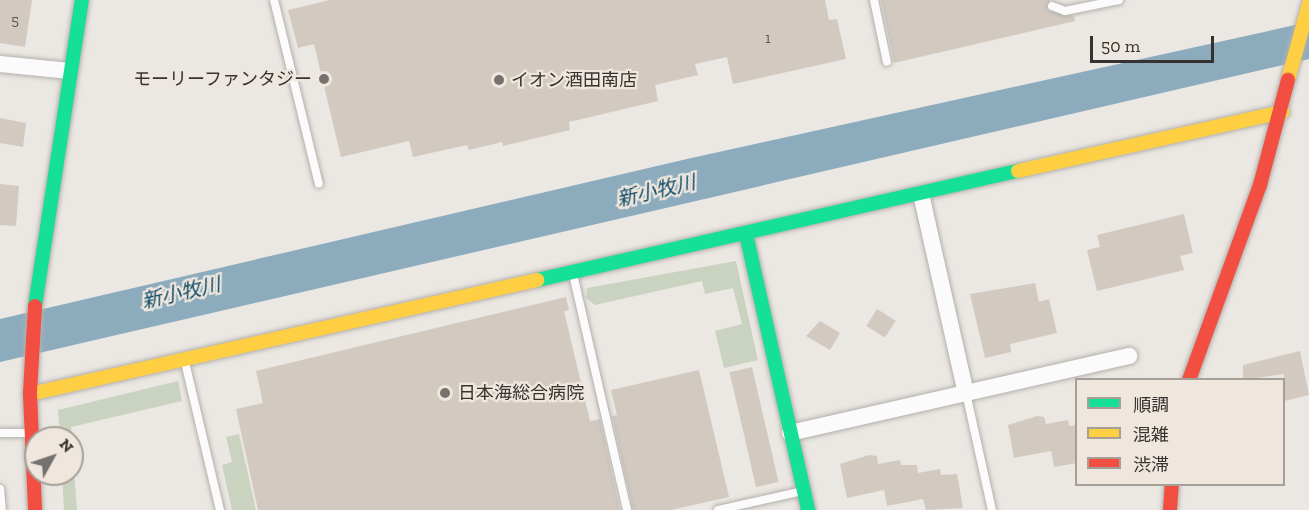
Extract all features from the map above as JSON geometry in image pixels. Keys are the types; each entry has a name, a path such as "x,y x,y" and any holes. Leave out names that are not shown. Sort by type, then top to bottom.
{"street":[{"path":"31,426 30,394 36,285 82,0"},
{"path":"1191,378 1282,112 1309,4"},
{"path":"0,64 69,70"},
{"path":"30,394 185,363 1282,112"},
{"path":"921,194 966,393"},
{"path":"746,234 808,510"},
{"path":"790,433 1129,356"},
{"path":"34,486 35,510"},
{"path":"1170,510 1172,486"}],"lane":[{"path":"274,0 319,184"},
{"path":"874,0 888,62"},
{"path":"1052,6 1065,11 1119,0"},
{"path":"573,273 627,510"},
{"path":"185,363 220,510"},
{"path":"966,393 993,510"},
{"path":"0,433 24,433"},
{"path":"0,489 2,510"},
{"path":"718,510 804,491"}],"green space":[{"path":"736,261 758,360 724,368 715,331 742,324 733,288 705,294 702,281 595,305 586,298 587,288"},
{"path":"178,381 182,401 75,426 59,426 58,410"},
{"path":"239,434 256,510 232,510 222,465 232,462 226,437"},
{"path":"63,486 75,486 77,510 64,510"}],"water":[{"name":"新小牧川","path":"1309,22 1309,59 0,362 0,319 687,159"}],"building":[{"path":"0,0 32,0 25,47 0,43"},
{"name":"イオン酒田南店","path":"330,0 825,0 829,20 837,19 846,59 733,84 727,57 695,64 698,75 655,85 658,101 569,122 570,130 503,146 502,142 469,150 467,145 413,157 409,141 341,157 314,44 298,48 288,10"},
{"path":"881,0 1050,0 1047,10 1074,16 1075,21 894,63"},
{"path":"0,118 26,123 23,147 0,143"},
{"path":"0,184 19,186 16,226 0,225"},
{"path":"1184,214 1193,253 1180,256 1184,270 1097,291 1087,250 1100,247 1097,235"},
{"path":"1035,283 1039,302 1049,299 1057,333 1010,344 1011,352 985,358 970,294"},
{"path":"566,297 569,310 564,311 590,421 600,419 620,510 258,510 236,409 263,403 256,371"},
{"path":"877,309 896,321 885,338 866,326"},
{"path":"820,321 840,333 830,350 806,336"},
{"path":"1300,351 1309,395 1285,401 1284,374 1243,378 1243,365"},
{"path":"752,367 779,482 756,487 730,372"},
{"path":"699,370 729,497 671,510 633,510 612,416 617,415 611,390"},
{"path":"1037,416 1044,417 1046,424 1068,420 1069,426 1075,425 1075,463 1054,467 1051,451 1014,458 1008,425"},
{"path":"869,455 877,456 878,464 900,460 901,465 917,465 918,473 940,469 941,475 957,474 963,508 926,510 923,499 887,506 884,490 847,498 840,464"}],"traffic: fast":[{"path":"35,306 82,0"},
{"path":"537,280 1018,171"},
{"path":"746,234 808,510"}],"traffic: slow":[{"path":"1288,80 1309,4"},
{"path":"1018,171 1282,112"},
{"path":"30,394 537,280"}],"traffic: jam":[{"path":"1190,378 1260,185 1288,80"},
{"path":"35,306 30,394 35,510"},
{"path":"1170,510 1172,486"}],"place":[{"name":"モーリーファンタジー","path":"324,79"},
{"name":"イオン酒田南店","path":"499,80"},
{"name":"日本海総合病院","path":"445,393"}]}
